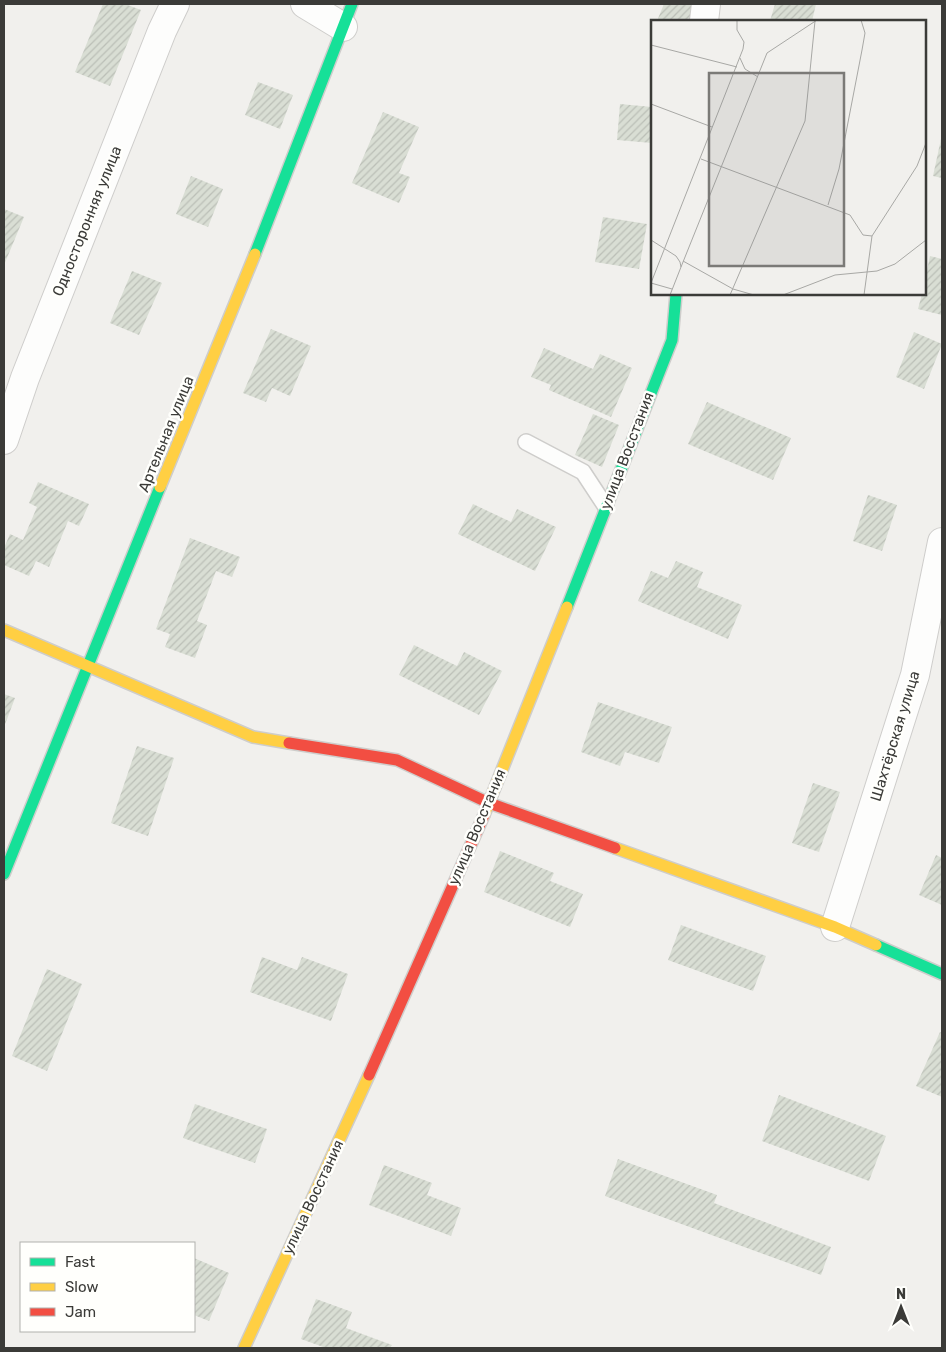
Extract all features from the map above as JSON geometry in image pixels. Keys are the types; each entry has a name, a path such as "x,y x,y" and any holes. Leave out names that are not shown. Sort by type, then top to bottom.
{"street":[{"name":"Односторонняя улица","path":"4,440 14,374 175,4"},
{"path":"305,4 348,16"},
{"path":"704,20 706,4"},
{"name":"Артельная улица","path":"4,874 271,214 348,16"},
{"name":"улица Восстания","path":"244,1348 363,1088 488,803 672,340 676,295"},
{"name":"Шахтёрская улица","path":"835,927 915,675 942,542"},
{"path":"4,630 253,737 397,760 488,803 835,927 942,974"}],"lane":[{"path":"526,442 583,472 606,507"}],"building":[{"path":"103,4 125,4 141,10 110,86 75,72"},
{"path":"664,4 697,4 690,20 657,20"},
{"path":"775,4 816,4 812,20 770,20"},
{"path":"258,82 293,95 280,129 245,115"},
{"path":"620,104 651,107 651,143 617,140"},
{"path":"383,112 419,127 399,173 410,177 399,203 352,183"},
{"path":"942,139 942,178 933,176"},
{"path":"191,176 223,189 208,227 176,214"},
{"path":"4,209 24,217 4,265"},
{"path":"603,217 647,224 639,269 595,262"},
{"path":"930,256 942,259 942,315 918,309 922,295 926,295 926,275"},
{"path":"132,271 162,283 139,335 110,323"},
{"path":"271,329 311,346 290,396 272,388 266,402 243,393"},
{"path":"914,332 942,344 924,389 896,377"},
{"path":"544,348 593,369 600,354 632,368 611,417 549,390 551,385 531,377"},
{"path":"707,402 791,438 773,480 688,444"},
{"path":"593,414 619,425 602,467 575,455"},
{"path":"38,482 89,504 79,526 68,521 49,567 36,561 29,576 4,565 4,548 10,534 23,540 37,507 29,503"},
{"path":"868,495 897,505 882,551 853,541"},
{"path":"473,504 511,522 517,509 556,527 535,571 458,534"},
{"path":"190,538 240,557 232,577 216,571 197,621 207,625 195,658 165,647 170,634 156,629"},
{"path":"676,561 703,572 697,587 742,605 728,639 638,601 651,571 668,578"},
{"path":"414,645 457,666 464,652 502,671 479,715 399,675"},
{"path":"4,694 15,698 4,727"},
{"path":"598,702 672,727 659,763 625,752 620,766 581,752"},
{"path":"137,746 174,758 148,836 111,823"},
{"path":"813,783 840,792 819,852 792,843"},
{"path":"500,851 554,873 550,881 583,894 570,927 484,892"},
{"path":"936,855 942,858 942,905 919,895"},
{"path":"681,925 766,956 753,991 668,960"},
{"path":"262,957 297,970 302,957 348,974 331,1021 250,992"},
{"path":"47,969 82,984 47,1071 12,1056"},
{"path":"940,1032 942,1033 942,1097 916,1086"},
{"path":"779,1095 886,1136 869,1181 762,1141"},
{"path":"195,1104 267,1129 255,1163 183,1138"},
{"path":"618,1159 717,1195 714,1203 831,1247 821,1275 605,1196"},
{"path":"384,1165 432,1183 427,1195 461,1208 451,1236 369,1205"},
{"path":"195,1258 229,1273 209,1321 195,1315"},
{"path":"316,1299 352,1312 346,1328 392,1345 390,1348 326,1348 301,1339"}],"traffic: fast":[{"path":"255,254 352,4"},
{"path":"567,607 672,340 676,295"},
{"path":"4,874 160,487"},
{"path":"876,945 942,974"}],"traffic: slow":[{"path":"160,487 255,254"},
{"path":"484,815 567,607"},
{"path":"4,630 253,737 289,743"},
{"path":"615,848 835,927 876,945"},
{"path":"244,1348 369,1075"}],"traffic: jam":[{"path":"289,743 397,760 489,803 615,848"},
{"path":"369,1075 484,815"}]}
